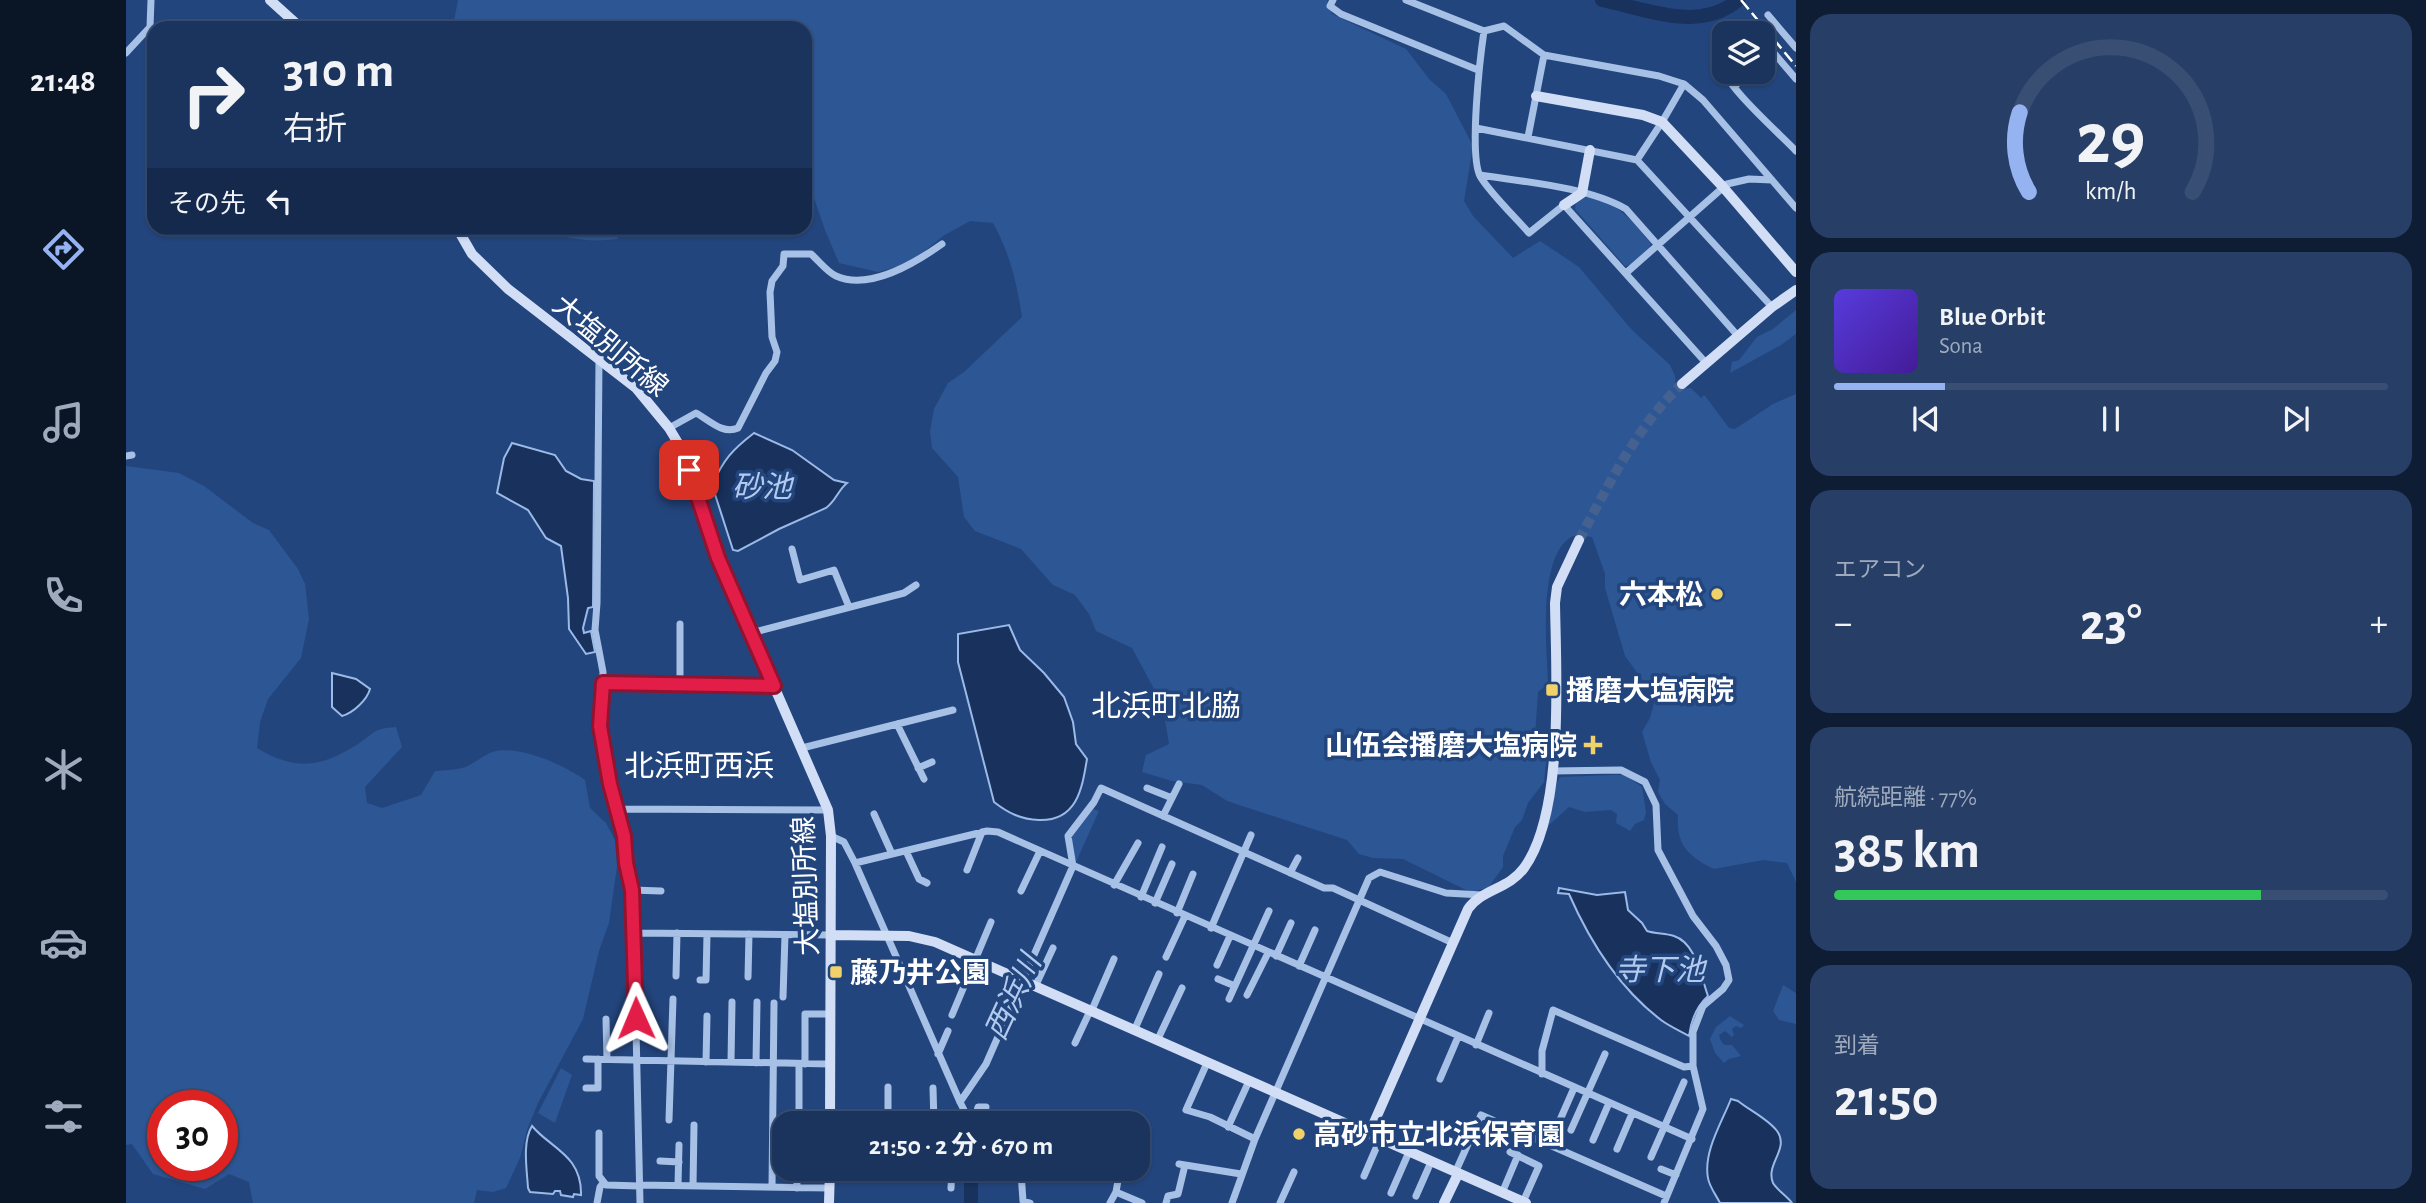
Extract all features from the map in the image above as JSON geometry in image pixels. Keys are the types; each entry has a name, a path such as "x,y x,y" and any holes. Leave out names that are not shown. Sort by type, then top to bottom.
{"street":[{"path":"150,21 151,0"},
{"path":"270,0 293,21"},
{"path":"1332,0 1330,6 1341,14 1478,71"},
{"path":"1406,0 1484,32 1504,26 1544,55 1659,76 1684,84 1703,100 1796,208"},
{"path":"1768,15 1796,48"},
{"path":"126,53 147,30"},
{"path":"1484,32 1478,71 1476,128 1479,174 1529,233 1582,193 1590,149"},
{"path":"1775,54 1796,79"},
{"path":"1528,137 1544,55"},
{"path":"1637,160 1684,84"},
{"path":"1732,84 1796,150"},
{"path":"1734,87 1737,84"},
{"path":"1536,96 1643,115 1662,122 1723,187 1796,272"},
{"path":"1476,128 1637,160 1772,307"},
{"path":"1479,174 1609,199 1626,209 1738,337"},
{"path":"1626,273 1727,184 1772,180"},
{"path":"1564,205 1707,364"},
{"name":"大塩別所線","path":"461,235 472,254 508,289 636,388 669,428 681,448 718,558 828,810 831,836 830,1111"},
{"path":"669,428 696,413 723,430 731,432 738,428 765,373 775,361 777,352 772,337 770,292 772,281 783,266 784,254 811,254 836,276 867,279 917,262 942,244"},
{"path":"1682,384 1796,289"},
{"path":"599,359 595,630 603,683 600,726 624,836 632,890 640,1203"},
{"path":"1369,1134 1468,909 1482,895 1502,888 1513,880 1525,867 1545,817 1552,771 1556,688 1555,603 1557,587 1579,540"},
{"path":"792,549 800,580 834,570 849,607"},
{"path":"751,633 904,593 916,585"},
{"path":"680,624 680,684"},
{"path":"603,683 774,686"},
{"path":"802,748 953,710"},
{"path":"897,724 924,779"},
{"path":"916,767 932,762"},
{"path":"1444,1203 1481,1115 1665,1200 1703,1109 1693,1066 1693,1032 1703,1006 1723,989 1729,980 1727,965 1693,916 1658,850 1656,805 1645,782 1621,770 1552,771"},
{"path":"1163,816 1179,784"},
{"path":"960,1102 986,1064 1073,866 1068,836 1094,803 1101,788 1453,943"},
{"path":"1147,788 1172,798"},
{"path":"617,809 828,810"},
{"path":"874,814 892,854"},
{"path":"855,863 982,832 998,832 1420,1021 1692,1139"},
{"path":"967,870 982,832"},
{"path":"1211,928 1251,835"},
{"path":"831,836 844,842 855,863 965,1111"},
{"path":"1114,885 1138,843"},
{"path":"1141,897 1163,847"},
{"path":"906,851 919,879 928,883"},
{"path":"1021,891 1040,851"},
{"path":"1290,873 1298,858"},
{"path":"1155,903 1172,864"},
{"path":"1232,1203 1255,1139 1369,878 1380,872 1446,893 1482,895"},
{"path":"1166,957 1193,874"},
{"path":"632,890 661,891"},
{"path":"1229,999 1269,911"},
{"path":"952,1015 991,922"},
{"path":"1247,995 1291,923"},
{"path":"1299,966 1314,930"},
{"path":"634,933 885,935 928,940 1456,1174 1502,1193 1525,1202 1539,1166 1514,1154 1502,1193"},
{"path":"676,976 677,933"},
{"path":"701,980 706,980 707,934"},
{"path":"748,977 749,934"},
{"path":"783,997 785,934"},
{"path":"1217,965 1230,936"},
{"path":"1035,987 1053,948"},
{"path":"1075,1043 1114,960"},
{"path":"1134,1031 1159,974"},
{"path":"1218,979 1235,986"},
{"path":"1157,1041 1181,988"},
{"path":"670,1120 673,999"},
{"path":"731,1062 732,1002"},
{"path":"756,1063 757,1002"},
{"path":"772,1187 774,1003"},
{"path":"1542,1074 1542,1051 1553,1010 1684,1067 1693,1066"},
{"path":"1476,1045 1489,1013"},
{"path":"800,1111 803,1101 802,1064 806,1014 830,1014"},
{"path":"706,1062 707,1016"},
{"path":"586,1088 598,1088 606,1019"},
{"path":"938,1054 948,1031"},
{"path":"1441,1079 1458,1037"},
{"path":"1571,1130 1605,1054"},
{"path":"586,1059 830,1065"},
{"path":"1207,1063 1186,1110 1210,1117 1255,1139"},
{"path":"1228,1127 1249,1081"},
{"path":"1651,1157 1673,1096 1684,1082"},
{"path":"888,1087 888,1111"},
{"path":"933,1088 934,1111"},
{"path":"1556,1129 1574,1088"},
{"path":"1594,1140 1609,1103"},
{"path":"976,1111 978,1107 986,1107"},
{"path":"1617,1149 1632,1114"},
{"path":"693,1186 694,1125"},
{"path":"599,1133 599,1175 606,1185 830,1188"},
{"path":"1364,1176 1380,1139"},
{"path":"678,1185 679,1146"},
{"path":"1391,1193 1409,1152"},
{"path":"660,1161 679,1162"},
{"path":"1416,1191 1431,1162"},
{"path":"1166,1203 1168,1196 1178,1194 1182,1164 1241,1174"},
{"path":"1661,1169 1676,1175"},
{"path":"1280,1203 1294,1172"},
{"path":"797,1181 797,1188"},
{"path":"829,1203 830,1181"},
{"path":"951,1181 951,1188"},
{"path":"1021,1181 1023,1200 1030,1203"},
{"path":"1110,1203 1118,1181"},
{"path":"597,1203 603,1182"},
{"path":"1116,1192 1142,1203"}],"shaded area":[{"path":"458,0 1327,0 1332,14 1406,49 1430,80 1446,94 1473,146 1464,201 1473,216 1513,258 1540,241 1579,267 1631,329 1670,365 1675,376 1676,389 1691,388 1701,398 1704,395 1729,428 1735,429 1773,404 1796,394 1796,882 1787,863 1763,860 1714,869 1691,854 1682,842 1678,815 1665,804 1658,792 1660,780 1651,762 1642,732 1654,703 1649,689 1625,656 1605,588 1605,574 1592,537 1571,537 1560,548 1553,564 1546,606 1548,684 1538,692 1534,752 1547,755 1544,782 1515,827 1503,856 1503,867 1488,888 1470,892 1403,859 1373,858 1359,854 1347,840 1227,801 1202,785 1172,781 1142,772 1146,755 1169,744 1164,714 1132,648 1096,631 1089,614 1075,595 1053,585 1021,549 975,531 964,517 958,477 932,448 930,431 934,409 948,383 964,372 1022,317 1012,269 1004,246 993,223 970,221 943,236 910,263 878,272 839,263 812,192 812,21 454,21"},
{"path":"1589,196 1617,209 1651,243 1637,261 1625,266 1575,209 1576,202"},
{"path":"558,235 615,235 619,239 597,240"},
{"path":"1796,310 1796,334 1730,373 1732,362 1739,360 1757,337 1773,329"},
{"path":"126,466 179,473 204,486 253,523 269,530 298,569 305,584 309,619 301,658 268,699 260,722 257,748 283,760 308,764 332,758 378,730 396,727 402,747 365,787 367,803 382,808 421,795 435,771 462,768 492,752 515,751 540,757 585,780 590,808 606,823 615,840 617,866 609,923 599,951 583,1019 538,1103 520,1158 506,1188 493,1192 477,1190 474,1203 253,1203 249,1182 238,1178 238,1090 147,1090 147,1165 132,1144 126,1145"},
{"path":"1625,775 1642,787 1646,812 1644,820 1635,824 1630,831 1616,823 1617,814 1611,810 1585,812 1569,807 1548,826 1560,777"},
{"path":"1093,809 1099,811 1076,862 1070,838"},
{"path":"1783,985 1796,993 1796,1024 1779,1020 1773,1011"},
{"path":"1730,1016 1744,1025 1732,1029 1732,1037 1725,1031 1719,1035 1720,1039 1724,1045 1732,1045 1741,1056 1724,1063 1715,1053 1710,1039 1716,1027"},
{"path":"561,1068 572,1075 555,1123 538,1113"},
{"path":"177,1181 218,1181 205,1189"}],"water":[{"name":"砂池","path":"754,433 792,450 834,480 847,483 826,508 738,551 733,550 712,485 729,456"},
{"path":"512,443 555,455 566,471 581,479 594,481 593,607 588,608 583,628 584,633 591,631 595,652 586,654 569,629 561,546 546,538 528,510 497,493 504,458"},
{"path":"1009,625 1020,650 1064,697 1073,722 1076,744 1087,759 1080,792 1075,801 1070,809 1052,819 1020,817 994,802 958,662 958,634"},
{"path":"332,673 356,679 370,689 359,706 342,716 332,707"},
{"name":"寺下池","path":"1559,888 1597,895 1625,892 1628,910 1647,931 1674,936 1688,946 1697,962 1708,996 1695,1014 1689,1036 1661,1020 1632,994 1596,947 1569,894 1558,893"},
{"path":"1731,1099 1738,1101 1777,1131 1781,1144 1771,1176 1775,1186 1792,1203 1720,1203 1709,1181 1708,1158"},
{"path":"532,1126 571,1161 580,1181 581,1195 561,1195 560,1191 553,1194 530,1192 526,1148"}],"waterway":[{"path":"1602,0 1654,13 1690,17 1723,10 1738,0"},
{"name":"西浜川","path":"971,1181 971,1203"}],"tunnel":[{"path":"1579,540 1637,438 1682,384"}],"railway":[{"path":"1741,0 1796,66"}],"place":[{"name":"六本松","path":"1717,594"},
{"name":"播磨大塩病院","path":"1552,690"},
{"name":"山伍会播磨大塩病院","path":"1593,745"},
{"name":"藤乃井公園","path":"836,972"},
{"name":"高砂市立北浜保育園","path":"1299,1134"}],"district":[{"name":"北浜町北脇","path":"1166,706"},
{"name":"北浜町西浜","path":"699,766"}],"route":[{"path":"636,1018 632,885 600,726 603,683 774,686 718,558 689,470"}]}
